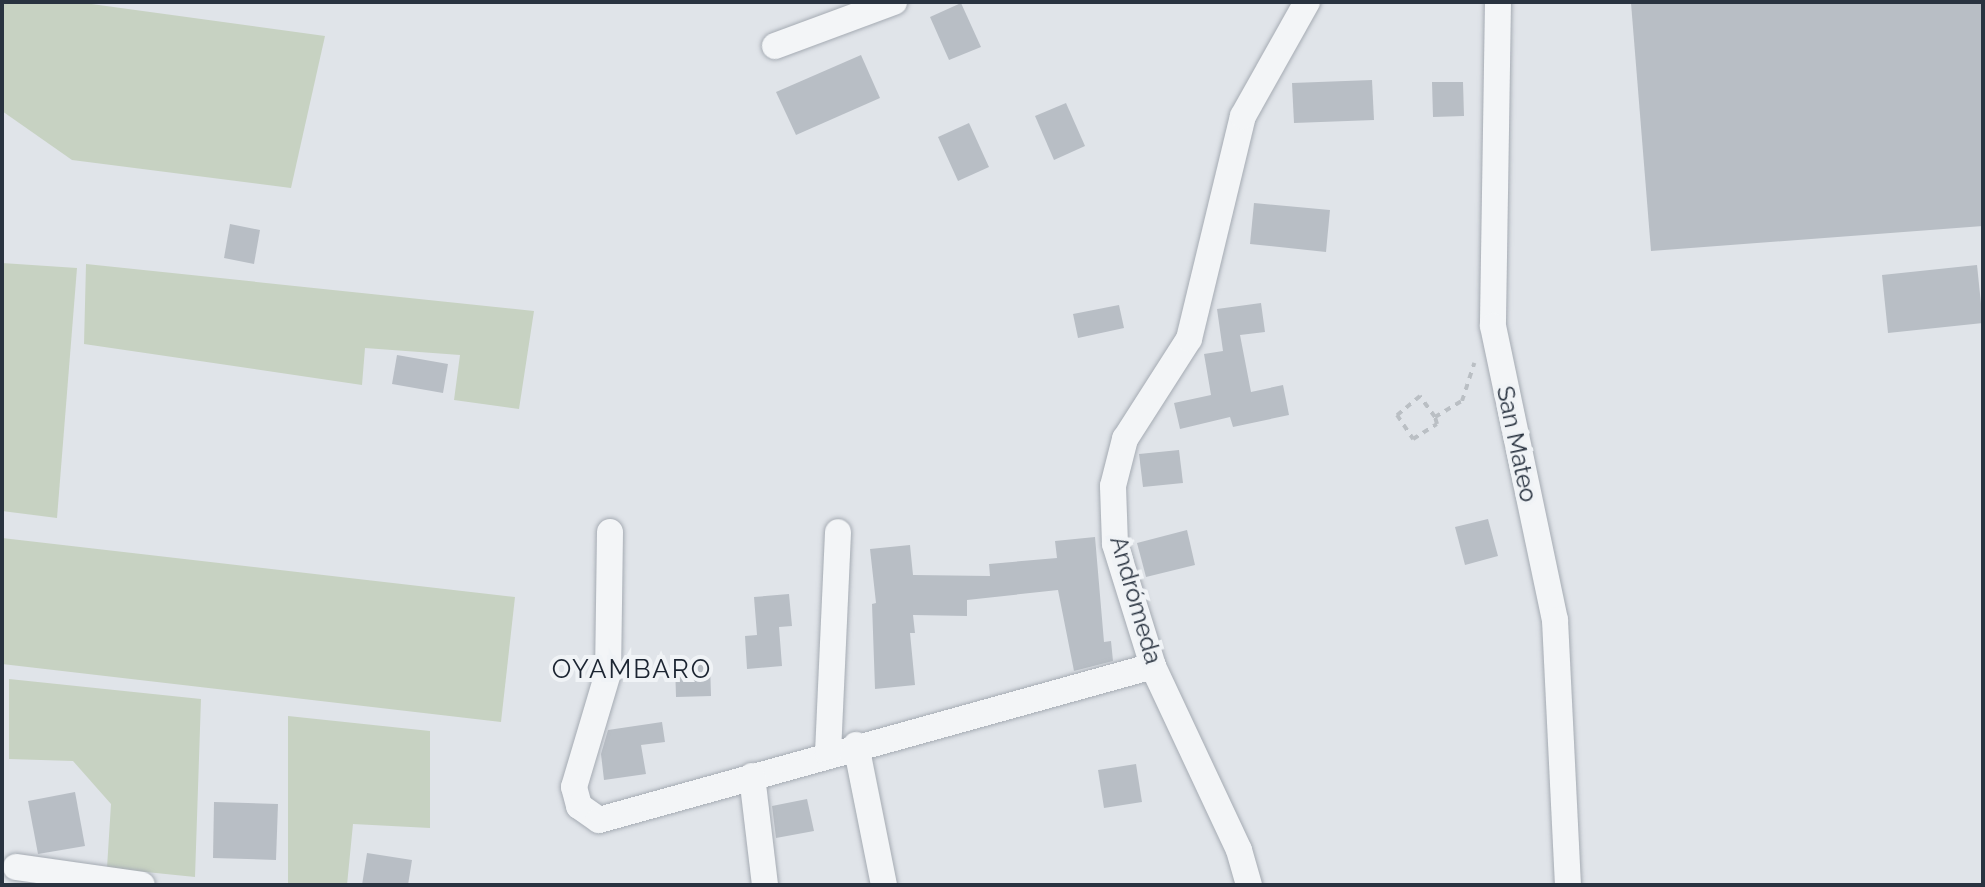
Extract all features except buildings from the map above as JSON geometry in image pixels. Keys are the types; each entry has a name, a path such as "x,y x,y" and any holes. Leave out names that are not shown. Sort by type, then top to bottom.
{"street":[{"path":"775,46 894,2"},
{"name":"Andrómeda","path":"1249,885 1239,850 1153,666 1115,544 1113,486 1125,439 1189,339 1243,116 1307,2"},
{"name":"San Mateo","path":"1498,2 1493,332 1555,620 1568,885"},
{"path":"610,532 608,673 574,787 579,806 599,820 856,745 1153,666"},
{"path":"828,753 838,532"},
{"path":"856,745 884,885"},
{"path":"752,776 765,885"},
{"path":"10,872 142,885"}],"path":[{"path":"1435,417 1462,401 1476,349 1493,332"},
{"path":"1420,396 1435,417 1437,424 1413,439 1397,415 1420,396"}],"green space":[{"path":"2,2 77,2 325,36 291,188 72,160 2,111"},
{"path":"2,263 77,268 57,518 2,511"},
{"path":"86,264 534,311 519,409 454,400 460,355 365,348 362,385 84,344"},
{"path":"2,538 515,597 501,722 2,664"},
{"path":"9,679 201,699 195,877 107,868 111,804 73,761 9,759"},
{"path":"288,716 430,731 430,828 353,824 347,885 288,885"}],"district":[{"name":"OYAMBARO","path":"632,670"}]}
